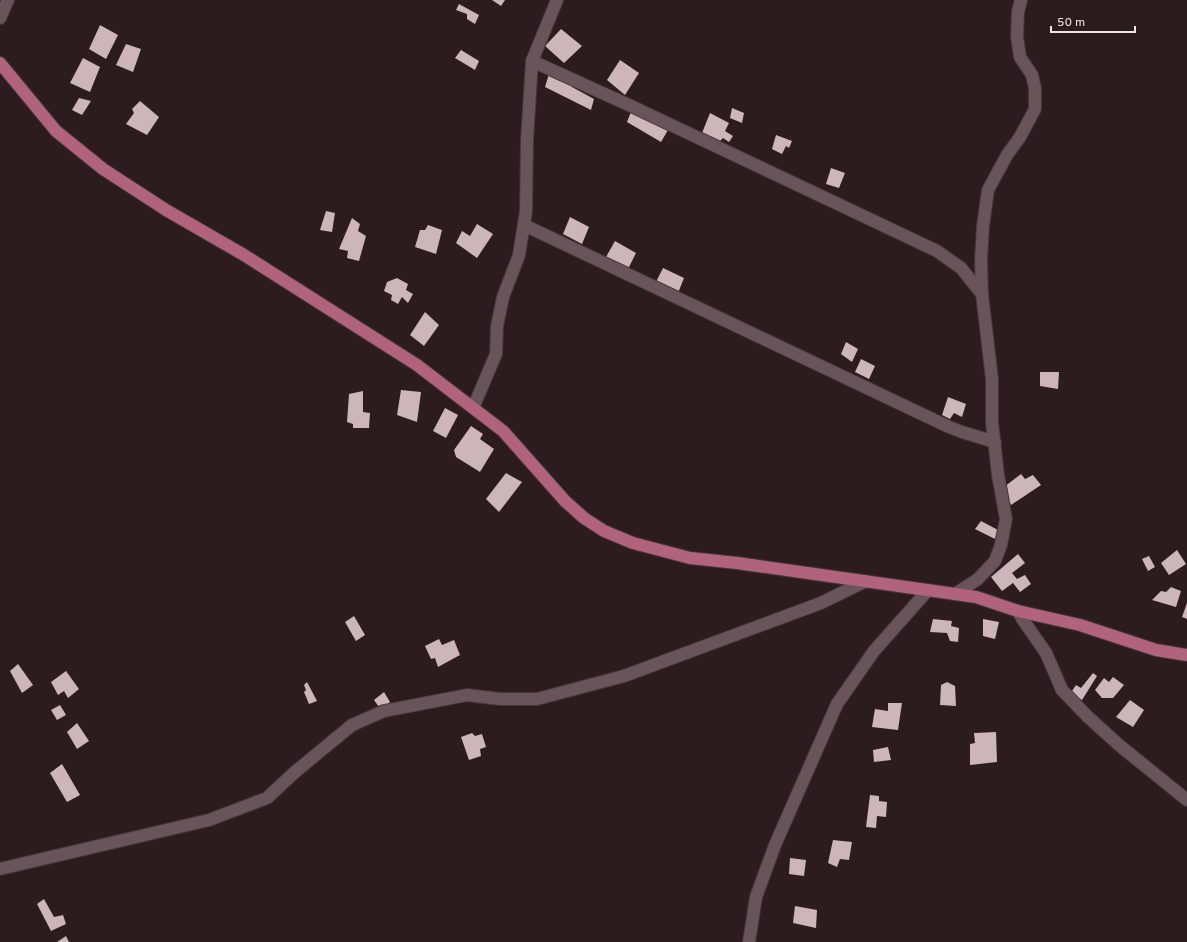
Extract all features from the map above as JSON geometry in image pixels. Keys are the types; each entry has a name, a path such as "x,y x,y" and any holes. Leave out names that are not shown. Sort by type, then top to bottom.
{"main road":[{"path":"0,63 56,131 103,169 166,210 244,255 418,365 503,431 565,501 584,518 604,531 633,543 690,558 744,564 976,597 1018,611 1080,625 1156,650 1187,655"}],"street":[{"path":"0,18 8,0"},
{"path":"474,408 496,354 497,326 503,296 519,255 526,212 526,140 532,61 557,0"},
{"path":"955,594 978,579 994,561 1001,545 1006,518 998,475 992,422 992,379 982,294 981,253 988,190 1007,154 1020,137 1035,109 1035,88 1032,75 1020,57 1017,36 1021,0"},
{"path":"532,61 638,109 937,251 961,268 982,294"},
{"path":"524,225 949,427 995,442"},
{"path":"0,869 210,820 267,798 295,772 352,725 384,711 466,696 500,699 537,699 624,676 821,603 866,581"},
{"path":"749,942 756,897 775,845 837,704 874,651 928,590"},
{"path":"1018,611 1046,653 1062,690 1086,716 1187,800"}],"building":[{"path":"492,0 505,0 501,6"},
{"path":"459,4 479,15 475,24 467,19 467,14 456,10"},
{"path":"100,25 118,35 106,59 89,49"},
{"path":"561,29 582,46 564,63 545,46"},
{"path":"126,44 141,49 133,72 116,65"},
{"path":"461,50 479,61 475,70 455,58"},
{"path":"83,58 100,67 90,92 70,83"},
{"path":"620,60 639,73 625,95 607,80"},
{"path":"549,74 571,83 572,87 594,99 591,110 545,87"},
{"path":"79,98 91,101 82,115 72,110"},
{"path":"140,101 159,117 147,135 126,124 134,113 132,109"},
{"path":"732,108 744,113 742,123 730,118"},
{"path":"631,112 668,130 661,142 627,122"},
{"path":"710,113 729,123 725,131 733,136 729,142 723,138 719,142 702,133"},
{"path":"776,135 792,141 789,148 786,146 782,154 772,149"},
{"path":"831,168 845,173 839,188 826,184"},
{"path":"326,211 335,213 332,232 320,230"},
{"path":"570,217 589,227 582,244 563,234"},
{"path":"352,218 360,224 358,231 366,236 359,261 347,258 348,251 339,249"},
{"path":"477,224 493,234 477,258 456,243 462,231 470,236"},
{"path":"428,225 442,230 436,254 415,247 420,230 425,230"},
{"path":"615,241 636,253 628,269 606,257"},
{"path":"663,268 684,278 678,293 656,282"},
{"path":"397,278 408,284 406,290 413,294 408,303 402,297 398,304 391,300 392,295 384,291 387,282"},
{"path":"425,312 439,325 424,346 410,335"},
{"path":"846,342 858,349 852,362 841,354"},
{"path":"861,359 875,366 869,379 855,372"},
{"path":"1040,372 1059,372 1058,389 1040,386"},
{"path":"401,390 421,392 417,422 397,415"},
{"path":"363,391 363,412 370,413 369,428 353,428 353,424 347,422 349,394"},
{"path":"948,397 966,404 962,417 954,413 950,419 942,415"},
{"path":"445,408 458,415 446,438 433,431"},
{"path":"471,426 483,434 480,439 494,449 480,472 456,457 454,450"},
{"path":"506,473 522,482 499,512 486,499"},
{"path":"1021,474 1025,479 1033,475 1041,485 1011,505 1006,496 1004,487"},
{"path":"981,521 998,530 995,539 975,529"},
{"path":"1177,550 1186,564 1169,575 1161,563"},
{"path":"1018,554 1025,563 1012,573 1017,579 1025,575 1031,584 1020,592 1013,583 1002,591 991,577"},
{"path":"1149,556 1155,567 1148,571 1142,559"},
{"path":"1171,587 1181,591 1176,607 1152,600 1161,591 1166,592"},
{"path":"1187,603 1187,619 1182,617"},
{"path":"354,616 365,635 356,641 345,622"},
{"path":"933,619 952,621 951,626 959,628 958,642 950,641 947,633 930,632"},
{"path":"983,619 999,622 995,639 983,636"},
{"path":"439,639 442,645 454,640 460,655 438,667 435,658 431,659 425,646"},
{"path":"18,664 33,685 22,693 10,671"},
{"path":"66,671 79,689 68,698 64,691 58,695 51,682"},
{"path":"1093,673 1097,676 1082,700 1070,694 1076,685 1081,688"},
{"path":"1113,677 1124,685 1113,698 1102,698 1095,690 1104,678 1109,682"},
{"path":"307,682 317,701 309,704 304,692 306,690 304,685"},
{"path":"947,682 955,686 956,706 940,705 941,685"},
{"path":"384,692 390,702 381,710 374,700"},
{"path":"1130,700 1144,710 1133,727 1116,717"},
{"path":"888,703 902,703 898,730 872,727 875,709 888,711"},
{"path":"60,705 66,715 57,720 51,710"},
{"path":"77,723 89,741 77,749 67,732"},
{"path":"996,732 997,762 970,765 970,744 975,743 974,733"},
{"path":"472,733 475,736 482,734 486,747 480,749 481,756 469,760 461,737"},
{"path":"888,747 891,760 874,762 873,750"},
{"path":"62,764 80,795 67,802 50,773"},
{"path":"870,795 879,796 879,801 887,802 886,817 877,816 876,828 866,827"},
{"path":"833,840 852,842 849,860 840,859 837,867 828,863"},
{"path":"790,858 806,860 804,876 789,874"},
{"path":"44,899 54,917 63,915 66,924 51,931 37,904"},
{"path":"795,906 817,910 816,928 793,923"},
{"path":"66,936 69,942 57,942"}]}
